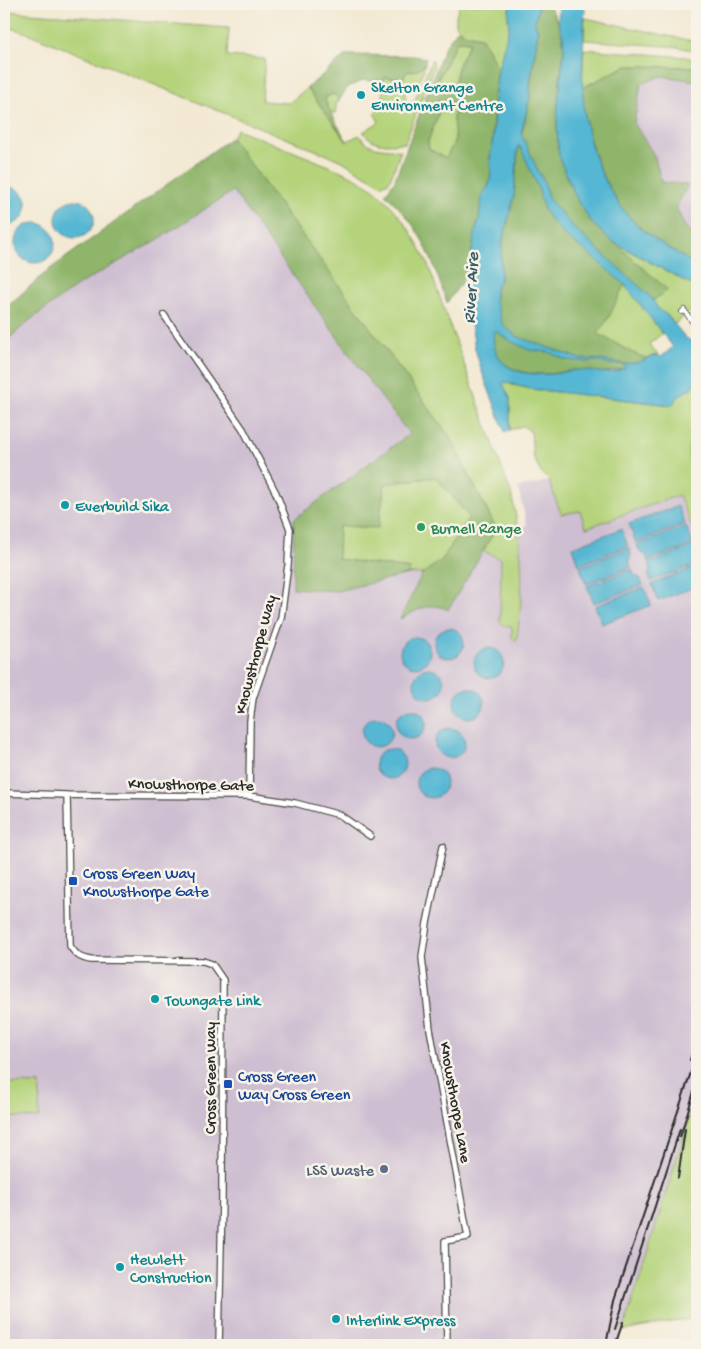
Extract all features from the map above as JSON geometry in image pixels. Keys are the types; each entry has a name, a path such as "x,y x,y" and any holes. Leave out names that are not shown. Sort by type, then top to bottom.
{"street":[{"path":"682,312 684,310 697,328"},
{"name":"Knowsthorpe Way","path":"164,315 243,429 276,493 290,529 288,564 281,618 253,698 250,721 249,796"},
{"name":"Knowsthorpe Gate","path":"4,793 249,796 295,803 340,815 370,836"},
{"name":"Cross Green Way","path":"67,795 70,946 75,953 81,958 90,960 203,961 212,964 223,980 219,1345"},
{"name":"Knowsthorpe Lane","path":"443,846 422,957 430,1029 468,1236 445,1241 447,1345"}],"shaded area":[{"path":"661,76 697,81 697,234 694,232 690,233 684,225 661,182 655,157 634,123 641,84"},
{"path":"233,190 352,358 409,434 294,519 293,588 469,517 400,618 422,607 439,605 448,610 483,551 501,559 501,623 503,625 519,627 522,580 518,527 527,525 518,488 549,481 560,514 580,511 586,528 679,495 697,540 697,1093 618,1345 4,1345 4,343 30,320 80,284 157,240"}],"green space":[{"path":"460,4 510,4 509,27 498,69 481,37 463,33 456,25 456,15"},
{"path":"539,4 548,4 558,21 563,37 564,52 557,127 558,149 565,174 592,223 668,290 654,300 634,296 624,285 610,315 598,334 633,353 651,360 649,365 636,370 628,368 600,373 574,370 549,374 531,374 513,369 503,363 496,354 493,341 497,309 495,290 500,279 502,243 514,197 518,150 530,98 530,85 538,31 535,23"},
{"path":"4,11 229,28 227,56 265,59 262,101 289,103 307,88 347,141 359,135 373,146 401,151 389,182 382,185 342,161 27,33 4,26"},
{"path":"585,18 697,42 697,51 677,47 584,40"},
{"path":"458,29 468,35 481,37 498,69 490,158 491,175 488,188 481,202 468,273 447,303 423,241 407,217 385,194 394,182 445,46","holes":["457,41 470,42 459,63 453,90 440,87 438,79","438,99 457,105 453,118 455,140 446,158 429,149 428,141 438,115"]},
{"path":"457,41 470,42 459,63 453,90 440,87 438,79"},
{"path":"584,49 686,57 697,60 697,67 626,66 582,88"},
{"path":"346,55 414,56 426,58 425,64 417,70 406,72 403,79 385,77 381,83 364,80 348,87 340,99 333,94 325,98 331,114 347,142 307,88"},
{"path":"432,59 434,66 405,143 382,144 368,137 363,132 379,122 374,113 378,110 375,104 377,100 384,100 382,91 384,88 381,83 385,77 403,79 406,72 417,70 425,64 419,81 414,87 405,92 406,106 415,100"},
{"path":"626,66 697,67 697,81 661,76 641,84 634,123 655,157 661,182 688,185 676,207 690,233 694,232 697,234 697,266 656,240 634,222 612,193 596,160 586,124 582,88"},
{"path":"333,94 340,99 336,104 336,113 332,113 326,107 325,98"},
{"path":"438,99 457,105 453,118 455,140 447,158 429,150 428,141 438,115"},
{"path":"237,129 337,169 369,186 392,207 417,242 427,262 511,493 518,530 522,586 516,642 512,638 512,627 504,626 500,621 501,559 483,551 496,528 450,437 231,138"},
{"path":"231,138 450,437 496,529 448,610 442,607 430,606 400,619 422,574 442,560 469,517 436,477 385,484 378,528 339,526 338,559 410,569 409,574 337,591 293,588 294,519 409,434 352,358 233,191 157,240 80,284 30,320 4,343 4,309 50,269"},
{"path":"620,246 697,288 697,319 691,311 649,344 658,355 648,358 557,346 614,248"},
{"path":"504,381 512,385 531,389 671,405 680,395 693,387 692,384 697,382 697,416 690,435 689,452 693,494 697,505 697,540 679,495 586,528 580,511 561,514 549,481 541,473 533,456 531,432 523,426 510,430 510,398 503,384"},
{"name":"Burnell Range","path":"437,477 469,517 442,560 422,574 409,574 410,569 338,559 339,525 378,528 385,484"},
{"path":"4,1083 40,1084 39,1118 4,1117"},
{"path":"697,1093 697,1327 695,1318 623,1331"}],"water":[{"name":"River Aire","path":"510,4 539,4 535,23 538,31 530,85 530,98 521,133 544,181 548,198 574,228 651,297 659,310 667,315 685,337 697,345 697,382 692,384 693,387 680,395 672,405 531,389 504,382 503,384 510,398 510,430 505,432 475,349 469,309 468,274 481,202 484,191 488,188 491,175 490,158 493,139 494,99 498,69 509,27","holes":["518,146 520,146 538,188 544,210 551,220 566,237 624,284 673,347 661,357 658,355 652,356 640,362 625,364 595,359 580,359 516,336 503,325 495,301 495,290 500,279 502,243 514,197","494,332 529,350 548,352 566,360 623,364 625,367 608,373 576,370 556,374 538,374 517,371 509,367 497,354 494,344"]},
{"path":"559,4 585,4 583,99 591,144 610,189 624,211 642,229 697,266 697,288 610,240 592,223 578,202 560,160 558,149 558,103 564,52 563,37 558,21"},
{"path":"4,187 14,188 21,192 25,198 25,213 14,224 4,225"},
{"path":"75,200 89,205 94,219 89,233 75,238 61,233 56,219 61,205"},
{"path":"35,223 49,229 55,243 49,257 35,263 21,257 15,243 21,229"},
{"path":"697,416 697,505 693,494 689,452 690,435"},
{"path":"678,506 685,524 636,543 629,524"},
{"path":"686,526 693,544 648,561 646,555 640,552 637,545"},
{"path":"621,529 628,546 579,565 573,547"},
{"path":"693,546 697,556 697,564 651,581 648,575 651,569 649,563"},
{"path":"629,548 631,567 586,584 580,567"},
{"path":"697,566 697,586 658,601 652,584"},
{"path":"632,569 634,575 640,578 643,585 594,603 587,586"},
{"path":"644,587 651,605 602,624 595,606"},
{"path":"449,628 460,632 464,643 460,654 449,658 438,654 434,643 438,632"},
{"path":"415,637 426,641 430,652 426,663 415,667 404,663 400,652 404,641"},
{"path":"489,648 500,652 504,663 500,674 489,678 478,674 474,663 478,652"},
{"path":"429,668 440,672 444,683 440,694 429,698 418,694 414,683 418,672"},
{"path":"469,688 480,692 484,703 480,714 469,718 458,714 454,703 458,692"},
{"path":"411,709 422,713 426,724 422,735 411,739 400,735 396,724 400,713"},
{"path":"377,717 388,721 392,732 388,743 377,747 366,743 362,732 366,721"},
{"path":"450,728 461,732 465,743 461,754 450,758 439,754 435,743 439,732"},
{"path":"390,749 401,753 405,764 401,775 390,779 379,775 375,764 379,753"},
{"path":"431,768 442,772 446,783 442,794 431,798 420,794 416,783 420,772"}],"railway":[{"path":"690,1060 697,1038"},
{"path":"606,1345 615,1300 697,1054"},
{"path":"680,1137 697,1082"},
{"path":"615,1329 680,1129"},
{"path":"678,1178 685,1129"},
{"path":"615,1345 623,1322"}],"place":[{"name":"Skelton Grange Environment Centre","path":"361,95"},
{"name":"Everbuild Sika","path":"65,505"},
{"name":"Burnell Range","path":"421,527"},
{"name":"Cross Green Way Knowsthorpe Gate","path":"73,881"},
{"name":"Towngate Link","path":"155,999"},
{"name":"Cross Green Way Cross Green","path":"228,1084"},
{"name":"LSS Waste","path":"384,1169"},
{"name":"Hewlett Construction","path":"120,1267"},
{"name":"Interlink Express","path":"336,1319"}]}
